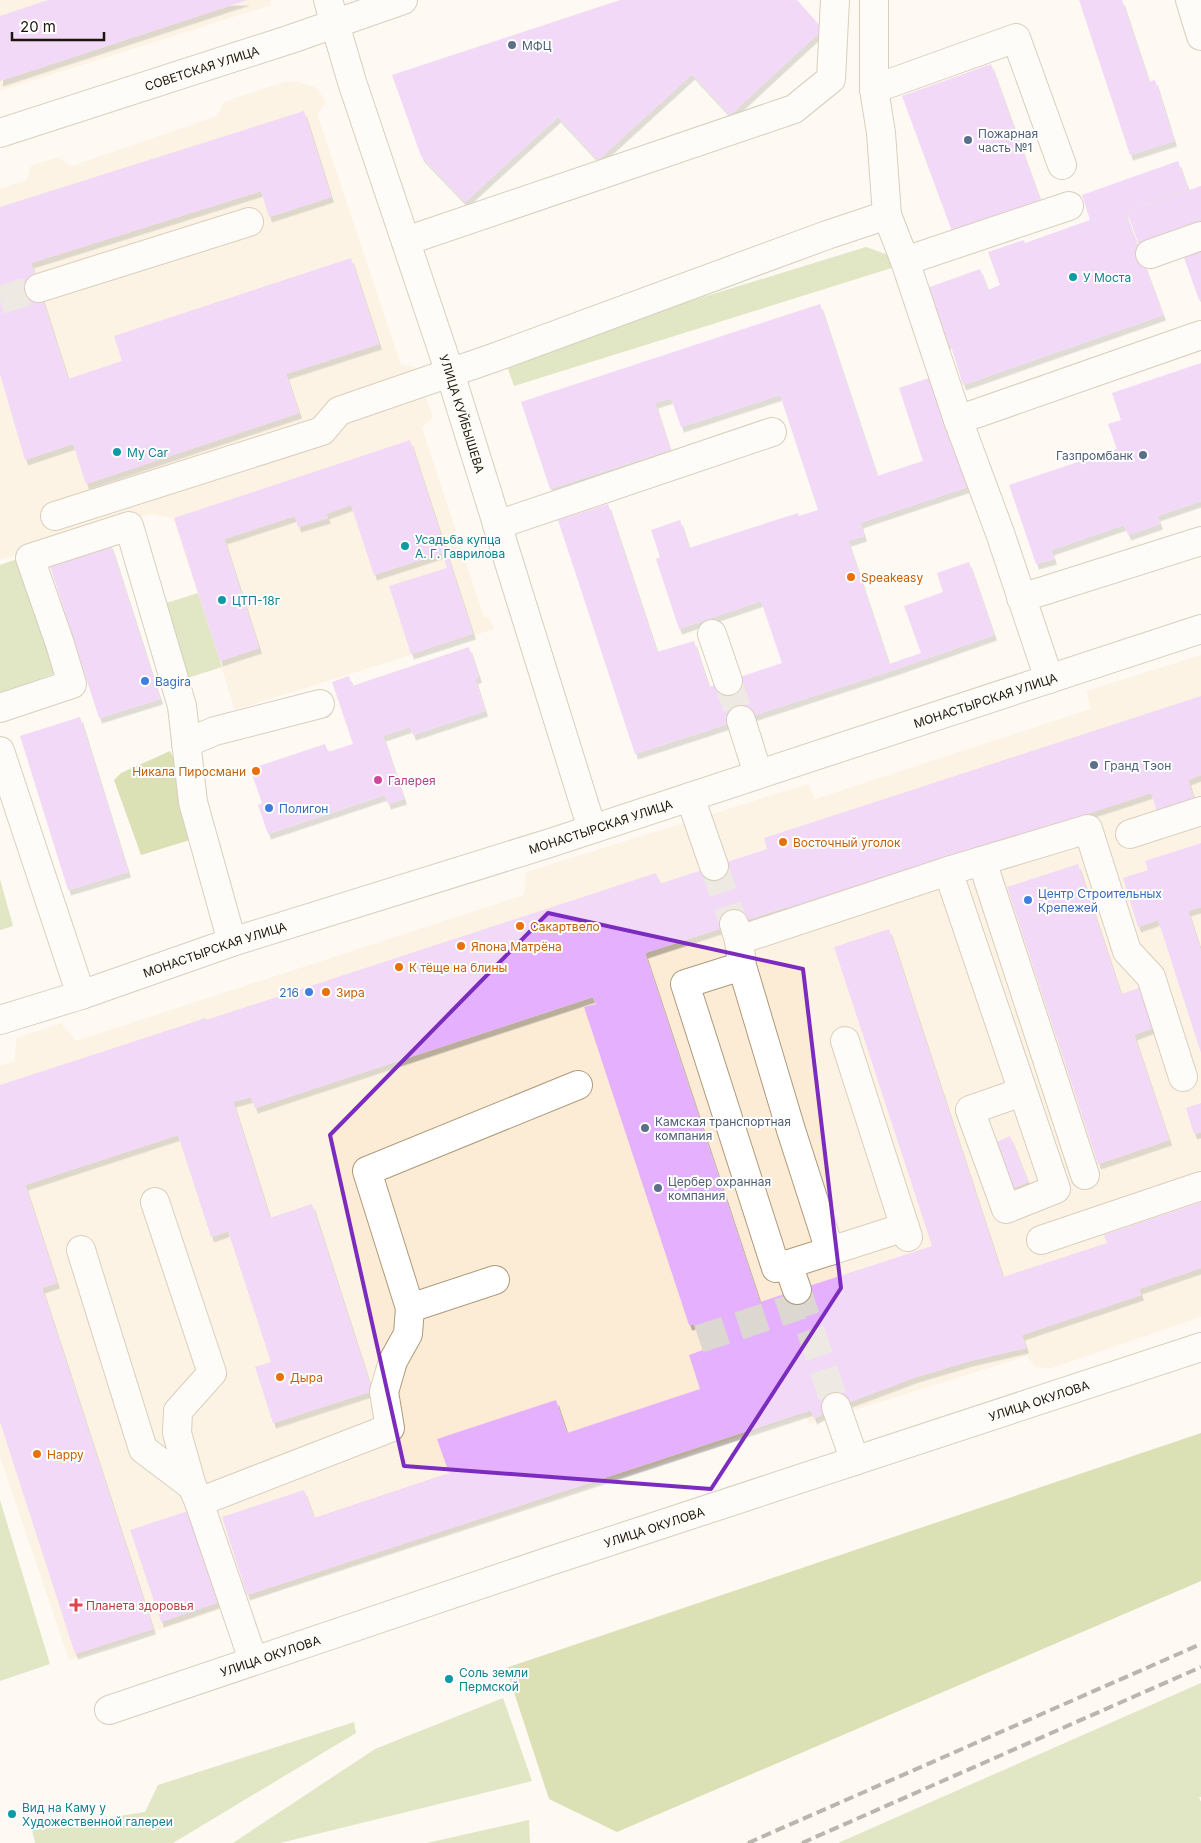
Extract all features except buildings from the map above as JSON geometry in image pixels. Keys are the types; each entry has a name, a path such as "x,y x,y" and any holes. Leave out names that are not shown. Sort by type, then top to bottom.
{"street":[{"name":"СОВЕТСКАЯ УЛИЦА","path":"0,133 288,40 332,12 403,0"},
{"path":"406,241 794,109 831,79 835,0"},
{"path":"874,0 874,89 881,133 887,214 905,261 958,420 1000,533 1049,678"},
{"path":"1190,0 1201,36"},
{"name":"УЛИЦА КУЙБЫШЕВА","path":"332,12 352,82 450,373 592,829"},
{"path":"874,89 1016,38 1062,165"},
{"path":"905,261 1069,206"},
{"path":"55,516 322,431 339,411 450,373 887,214"},
{"path":"39,288 249,222"},
{"path":"1150,254 1201,236"},
{"path":"958,420 1201,335"},
{"path":"498,525 772,432"},
{"path":"0,708 72,684 30,558 129,526 182,706 193,802 232,942"},
{"path":"1021,598 1201,541"},
{"name":"МОНАСТЫРСКАЯ УЛИЦА","path":"0,1020 232,942 592,829 1201,629"},
{"path":"712,634 728,681"},
{"path":"186,743 215,731 320,704"},
{"path":"741,720 758,774"},
{"path":"0,751 81,994"},
{"path":"690,797 714,866"},
{"path":"1130,834 1201,811"},
{"path":"830,1251 791,1130 742,966 736,932 982,862 1088,829 1127,951 1151,976 1183,1077"},
{"path":"982,862 1085,1175"},
{"path":"948,871 1022,1092"},
{"path":"742,966 684,984 776,1268 830,1251 906,1232 846,1041"},
{"path":"196,1494 390,1428 384,1392 393,1361 408,1334 410,1308 367,1171 578,1085"},
{"path":"1041,1240 1201,1186"},
{"path":"155,1202 212,1373 178,1411 176,1433 253,1660"},
{"path":"81,1250 143,1449 196,1494"},
{"path":"788,1264 797,1290"},
{"path":"410,1308 495,1280"},
{"name":"УЛИЦА ОКУЛОВА","path":"109,1710 253,1660 1201,1347"},
{"path":"836,1407 855,1461"}],"highlighted area":[{"path":"548,913 803,969 841,1288 711,1489 404,1466 330,1135"}],"shaded area":[{"path":"0,0 270,0 271,5 0,91"},
{"path":"296,81 314,87 319,91 326,103 317,114 401,365 415,367 433,417 422,428 484,617 489,617 494,629 235,710 173,518 150,514 0,560 0,189 27,180 31,166 58,157 72,166 217,116 224,102 284,82"},
{"path":"1201,655 1201,1317 1049,1369 1035,1367 1027,1356 810,1424 805,1415 69,1660 0,1457 0,1066 15,1061 16,1038 61,1023 76,1041 524,895 526,872 808,784 815,799 1091,709 1086,691"}],"green space":[{"path":"866,247 886,254 898,266 514,386 507,366 609,326"},
{"path":"20,558 55,673 0,694 0,565"},
{"path":"198,593 222,667 178,681 163,604"},
{"path":"170,751 177,765 190,840 141,855 114,780 121,773"},
{"path":"0,879 13,926 0,930"},
{"path":"1201,1433 1201,1581 617,1832 549,1799 506,1668"},
{"path":"0,1500 50,1664 0,1681"},
{"path":"1201,1683 1201,1797 1199,1797 1201,1802 1201,1843 838,1843"},
{"path":"503,1698 532,1781 280,1843 233,1843 375,1749"},
{"path":"354,1722 356,1733 173,1843 35,1843 32,1830 145,1812 158,1785"},
{"path":"529,1820 530,1843 427,1843"}],"tunnel":[{"path":"0,300 39,288"},
{"path":"728,681 741,720"},
{"path":"714,866 734,924"},
{"path":"797,1290 836,1407"},
{"path":"699,1339 802,1305"}],"railway":[{"path":"748,1843 1201,1644"},
{"path":"802,1843 1201,1667"}],"place":[{"name":"МФЦ","path":"512,45"},
{"name":"Пожарная часть №1","path":"968,140"},
{"name":"У Моста","path":"1073,277"},
{"name":"My Car","path":"117,452"},
{"name":"Газпромбанк","path":"1143,455"},
{"name":"Усадьба купца А. Г. Гаврилова","path":"405,546"},
{"name":"Speakeasy","path":"851,577"},
{"name":"ЦТП-18г","path":"222,600"},
{"name":"Bagira","path":"145,681"},
{"name":"Гранд Тэон","path":"1094,765"},
{"name":"Никала Пиросмани","path":"256,771"},
{"name":"Галерея","path":"378,780"},
{"name":"Полигон","path":"269,808"},
{"name":"Восточный уголок","path":"783,842"},
{"name":"Центр Строительных Крепежей","path":"1028,900"},
{"name":"Сакартвело","path":"520,926"},
{"name":"Япона Матрёна","path":"461,946"},
{"name":"К тёще на блины","path":"399,967"},
{"name":"216","path":"309,992"},
{"name":"Зира","path":"326,992"},
{"name":"Камская транспортная компания","path":"645,1128"},
{"name":"Цербер охранная компания","path":"658,1188"},
{"name":"Дыра","path":"280,1377"},
{"name":"Happy","path":"37,1454"},
{"name":"Планета здоровья","path":"76,1605"},
{"name":"Соль земли Пермской","path":"449,1679"},
{"name":"Вид на Каму у Художественной галереи","path":"12,1814"}]}
